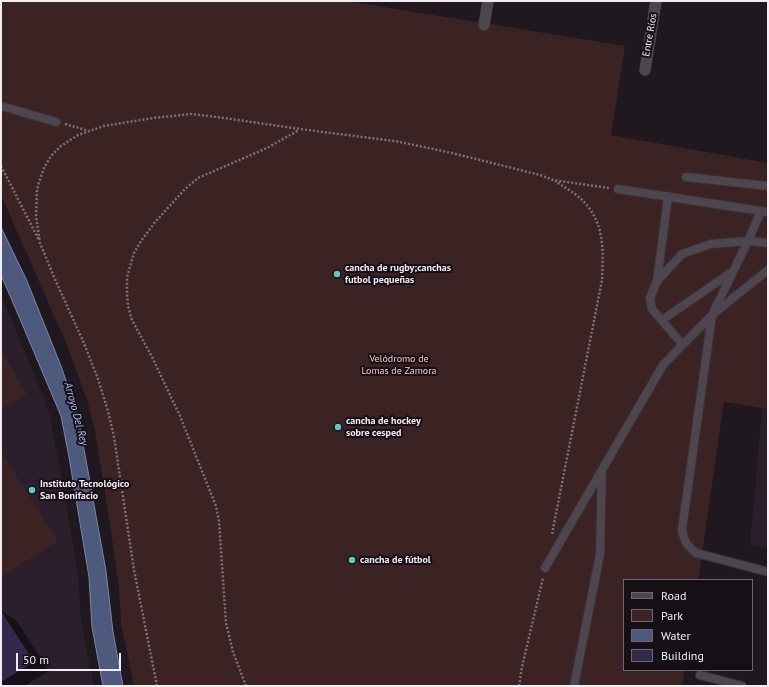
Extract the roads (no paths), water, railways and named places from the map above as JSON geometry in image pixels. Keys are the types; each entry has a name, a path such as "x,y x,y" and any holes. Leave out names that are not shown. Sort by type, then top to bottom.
{"street":[{"path":"484,25 488,1"},
{"name":"Entre Ríos","path":"644,70 656,1"}],"lane":[{"path":"1,106 56,122"},
{"path":"686,177 768,186"},
{"path":"618,189 764,211 712,315 682,530 684,540 696,553 768,572"},
{"path":"668,196 657,281 650,298 652,309 682,344"},
{"path":"657,281 682,254 711,244 748,241 768,243"},
{"path":"545,568 663,365 712,315 768,270"},
{"path":"662,320 733,272"},
{"path":"574,686 600,554 602,469"},
{"path":"700,675 742,686"}],"water":[{"name":"Arroyo Del Rey","path":"1,227 27,281 61,366 78,416 106,571 113,632 123,686 103,686 92,627 89,577 61,416 1,275"}],"place":[{"name":"cancha de rugby;canchas futbol pequeñas","path":"337,274"},
{"name":"cancha de hockey sobre cesped","path":"338,427"},
{"name":"Instituto Tecnológico San Bonifacio","path":"32,490"},
{"name":"cancha de fútbol","path":"352,560"}],"park label":[{"name":"Velódromo de Lomas de Zamora","path":"399,364"}]}
